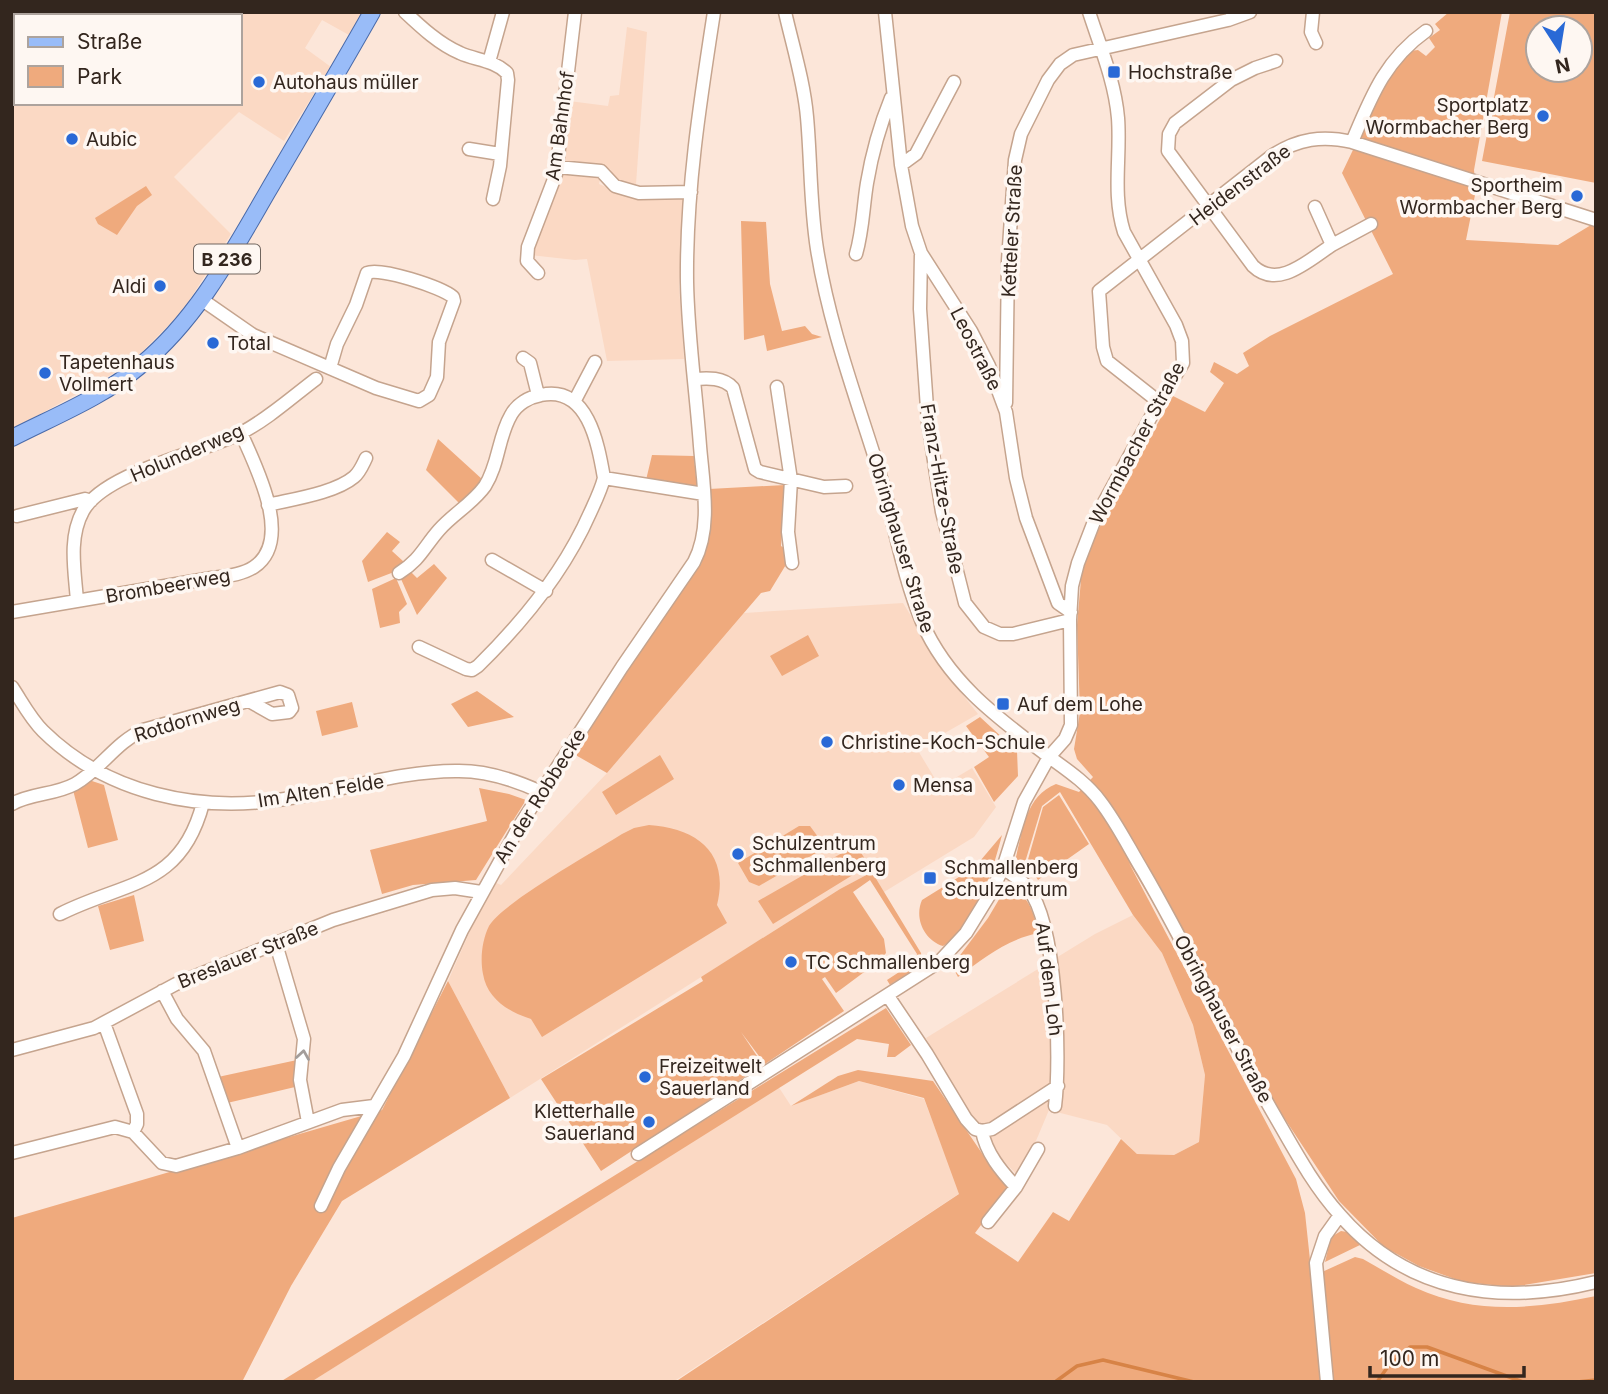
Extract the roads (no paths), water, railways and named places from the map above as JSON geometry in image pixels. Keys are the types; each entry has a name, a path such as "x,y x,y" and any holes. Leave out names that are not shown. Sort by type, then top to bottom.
{"main road":[{"name":"B 236","path":"12,438 125,378 166,342 201,299 246,229 372,12"}],"street":[{"path":"405,12 459,53 503,69 508,80 493,199"},
{"path":"489,62 503,12"},
{"name":"Am Bahnhof","path":"538,273 527,261 528,247 557,166 575,12"},
{"name":"An der Robbecke","path":"321,1206 339,1168 404,1056 481,892 541,792 694,562 702,539 704,494 690,348 687,280 695,133 714,12"},
{"name":"Obringhauser Straße","path":"785,12 806,102 814,223 822,282 901,555 922,620 937,651 975,699 1087,786 1110,816 1156,893 1258,1087 1303,1166 1340,1215 1370,1245 1424,1276 1476,1292 1525,1294 1596,1282"},
{"name":"Leostraße","path":"886,12 901,165 912,226 921,253 971,331 989,366 1006,412 1016,478 1026,518 1058,603 1071,616"},
{"name":"Wormbacher Straße","path":"1049,757 1065,739 1071,725 1071,616 1075,574 1087,538 1158,402 1178,374 1184,352 1176,325 1124,232 1117,207 1117,114 1101,47 1089,12"},
{"name":"Ketteler Straße","path":"1006,412 1012,188 1021,134 1048,79 1060,64 1073,55 1250,12"},
{"path":"1313,12 1311,32 1316,43"},
{"path":"1352,142 1386,70 1401,51 1426,30"},
{"path":"1276,61 1243,73 1175,123 1167,143 1171,157 1253,266 1265,275 1285,274 1371,224"},
{"path":"901,165 916,154 954,82"},
{"path":"856,254 862,234 867,184 875,148 893,94"},
{"name":"Heidenstraße","path":"1158,402 1107,361 1103,347 1099,291 1209,208 1273,155 1293,144 1321,138 1352,142 1596,220"},
{"path":"469,149 500,154"},
{"path":"557,166 601,171 615,186 639,193 691,191"},
{"path":"1315,207 1332,245"},
{"name":"Franz-Hitze-Straße","path":"921,253 920,309 928,422 944,523 965,603 984,627 1000,634 1013,634 1071,616"},
{"path":"201,299 253,335 330,368 419,401 425,399 437,377 439,342 454,301 453,297 423,284 379,271 367,273 356,305 337,344 330,368"},
{"path":"523,358 530,363 538,395"},
{"path":"574,402 595,362"},
{"name":"Holunderweg","path":"77,601 75,536 79,519 91,501 119,481 241,433 316,379"},
{"path":"694,379 717,380 729,384 735,392 755,469 824,487 846,486"},
{"path":"777,387 791,480 788,532 792,562"},
{"path":"399,573 417,560 439,530 482,489 493,469 510,416 521,404 538,395 555,394 574,402 584,411 604,478 585,525 545,591 527,616 472,670 466,670 419,648"},
{"name":"Brombeerweg","path":"12,612 247,570 260,562 270,549 273,528 268,505 241,433"},
{"path":"268,505 346,482 360,469 366,458"},
{"path":"604,478 704,494"},
{"name":"Holunderweg","path":"17,516 85,499 91,501"},
{"path":"492,559 545,591"},
{"name":"Im Alten Felde","path":"12,687 44,732 96,770 130,786 181,801 203,803 283,800 393,779 459,771 500,777 541,792"},
{"name":"Rotdornweg","path":"12,804 73,785 96,770 122,741 143,730 249,701"},
{"path":"638,1154 939,962 980,912 1003,868 1024,802 1049,757"},
{"path":"60,914 136,885 170,864 193,834 203,803"},
{"name":"Auf dem Loh","path":"1003,868 1028,888 1036,901 1044,928 1057,1018 1058,1086 1055,1105"},
{"name":"Breslauer Straße","path":"238,1148 204,1051 177,1019 162,991 333,920 432,890 455,888 481,892"},
{"path":"276,944 304,1039 300,1080 308,1122"},
{"path":"12,1050 104,1023 162,991"},
{"path":"888,996 975,1129 992,1129 1058,1086"},
{"path":"104,1023 137,1114 137,1124 133,1132"},
{"path":"12,1153 108,1127 121,1127 133,1132 156,1157 176,1166 238,1148 349,1108 374,1106"},
{"path":"982,1131 996,1164 1016,1187"},
{"path":"988,1222 1016,1187 1038,1149"},
{"path":"1327,1382 1316,1263 1325,1236 1340,1215"}],"waterway":[{"path":"1377,1382 1387,1368 1410,1347 1427,1347 1523,1382"},
{"path":"1055,1382 1077,1366 1103,1360 1194,1382"},
{"path":"1577,1382 1596,1380"}],"place":[{"name":"Hochstraße","path":"1114,72"},
{"name":"Autohaus müller","path":"259,82"},
{"name":"Sportplatz Wormbacher Berg","path":"1543,116"},
{"name":"Aubic","path":"72,139"},
{"name":"Sportheim Wormbacher Berg","path":"1577,196"},
{"name":"Aldi","path":"160,286"},
{"name":"Total","path":"213,343"},
{"name":"Tapetenhaus Vollmert","path":"45,373"},
{"name":"Auf dem Lohe","path":"1003,704"},
{"name":"Christine-Koch-Schule","path":"827,742"},
{"name":"Mensa","path":"899,785"},
{"name":"Schulzentrum Schmallenberg","path":"738,854"},
{"name":"Schmallenberg Schulzentrum","path":"930,878"},
{"name":"TC Schmallenberg","path":"791,962"},
{"name":"Freizeitwelt Sauerland","path":"645,1077"},
{"name":"Kletterhalle Sauerland","path":"649,1122"}]}
